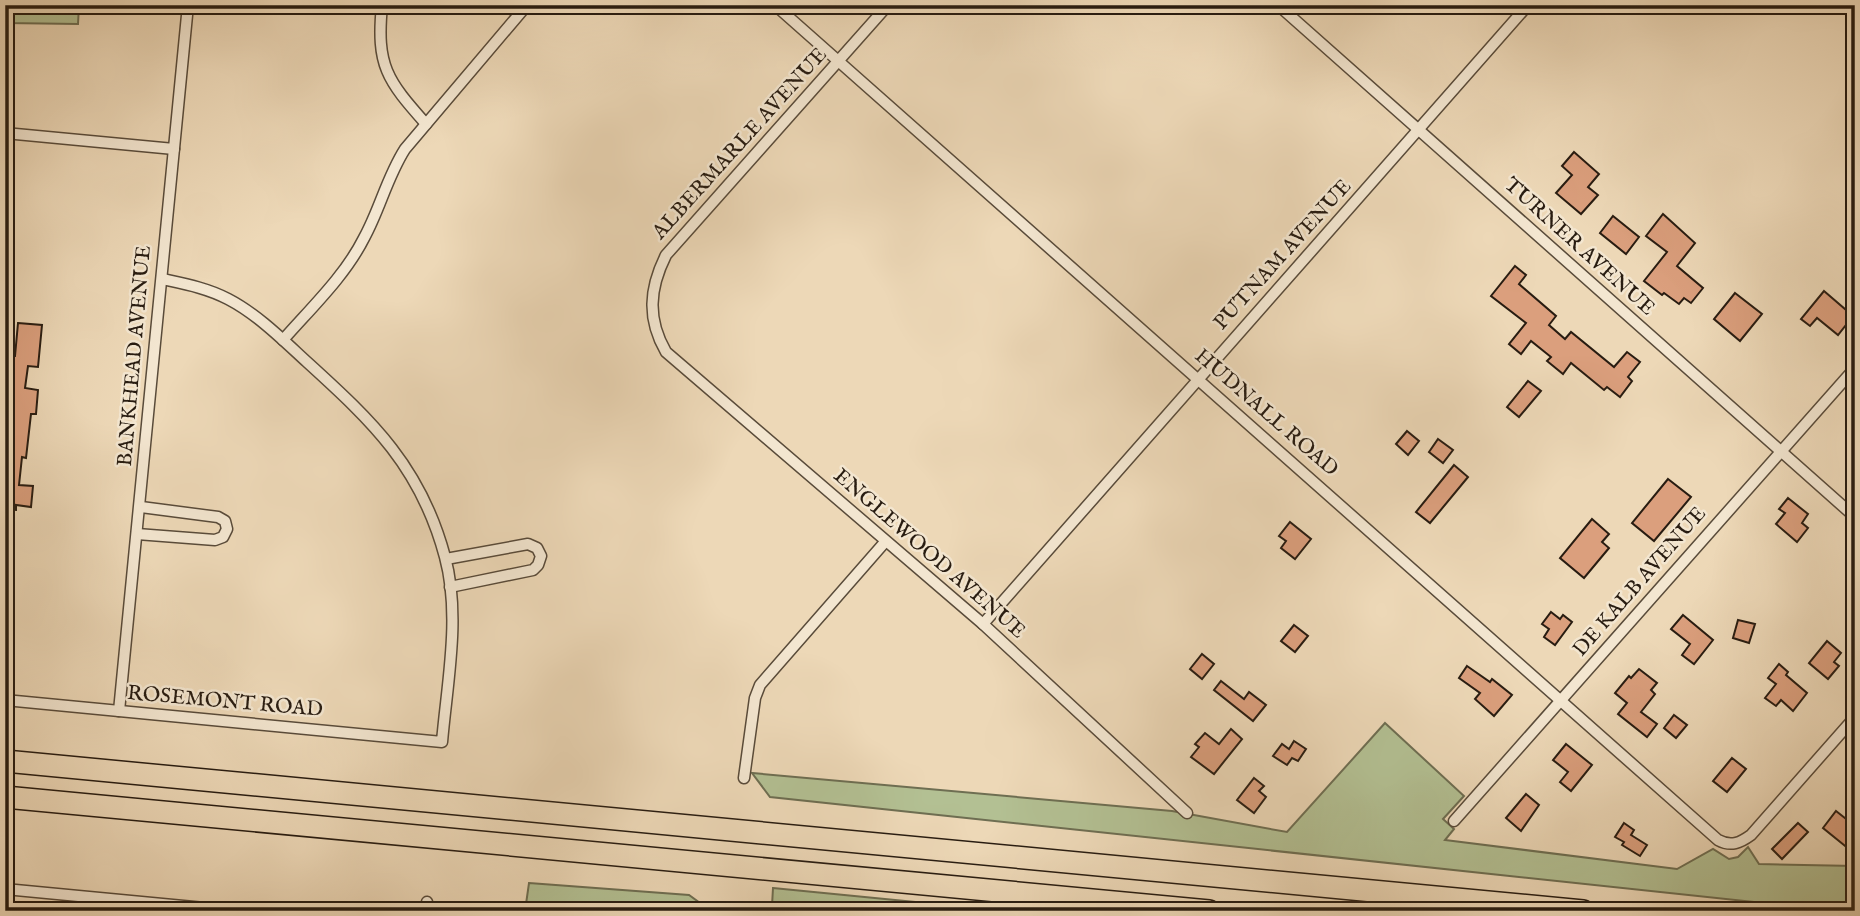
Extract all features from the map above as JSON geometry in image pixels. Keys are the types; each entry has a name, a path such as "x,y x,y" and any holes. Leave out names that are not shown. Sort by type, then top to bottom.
{"highway":[{"path":"5,761 1583,911"},
{"path":"5,797 1209,911"}],"street":[{"name":"BANKHEAD AVENUE","path":"119,711 188,5"},
{"path":"382,5 380,48 385,69 394,89 425,124"},
{"path":"283,340 351,260 365,238 393,169 425,124 527,5"},
{"name":"HUDNALL ROAD","path":"775,5 1718,840 1734,845 1751,835 1855,718"},
{"name":"ALBERMARLE AVENUE","path":"653,321 653,290 658,270 666,255 888,5"},
{"name":"TURNER AVENUE","path":"1278,5 1855,517"},
{"name":"PUTNAM AVENUE","path":"983,624 1528,5"},
{"path":"5,134 174,149"},
{"path":"162,279 202,288 228,299 250,313 359,410 398,454 417,484 446,559 450,587 533,570 541,556 537,548 528,544 446,559"},
{"name":"ENGLEWOOD AVENUE","path":"653,321 666,352 983,624 1187,813"},
{"name":"DE KALB AVENUE","path":"1454,821 1855,368"},
{"path":"137,534 215,540 223,537 227,529 225,521 218,517 141,507"},
{"path":"744,778 755,698 760,685 885,542"},
{"name":"ROSEMONT ROAD","path":"5,700 442,742 451,647 450,587"},
{"path":"5,889 236,911"}],"green space":[{"path":"79,5 78,24 5,23 5,6"},
{"path":"1385,723 1464,796 1443,819 1454,829 1445,840 1677,869 1713,849 1729,859 1738,857 1748,847 1759,864 1855,866 1855,911 770,797 752,773 1172,811 1287,832"},
{"path":"529,883 689,895 711,911 525,911"},
{"path":"773,888 1007,911 816,911 772,906"}],"building":[{"path":"1574,152 1599,174 1588,187 1598,195 1581,214 1556,193 1572,175 1562,166"},
{"path":"1663,214 1695,243 1677,266 1703,288 1691,303 1684,298 1679,304 1644,281 1667,252 1646,236"},
{"path":"1613,216 1639,237 1626,254 1600,233"},
{"path":"1515,266 1526,275 1519,284 1556,316 1549,325 1565,339 1571,332 1614,367 1627,352 1640,362 1628,377 1632,381 1620,397 1607,387 1604,390 1571,363 1563,374 1547,361 1551,357 1531,341 1521,354 1509,344 1526,323 1491,296"},
{"path":"1824,291 1853,316 1838,335 1817,318 1810,326 1801,319"},
{"path":"1735,293 1762,314 1740,341 1714,319"},
{"path":"18,323 42,325 38,367 28,366 25,388 38,390 36,414 31,414 26,458 22,457 19,485 33,486 31,507 16,505 16,510 5,509 5,398 6,390 9,391"},
{"path":"1528,381 1541,391 1519,417 1507,407"},
{"path":"1407,431 1419,441 1408,455 1396,444"},
{"path":"1438,439 1453,450 1443,463 1429,452"},
{"path":"1454,465 1468,477 1430,523 1416,512"},
{"path":"1668,479 1691,497 1654,541 1632,523"},
{"path":"1788,498 1808,514 1802,523 1808,528 1797,542 1776,524 1785,513 1779,509"},
{"path":"1592,519 1609,534 1602,542 1609,548 1584,578 1560,558"},
{"path":"1290,522 1311,539 1295,559 1281,548 1286,541 1279,536"},
{"path":"1551,612 1560,619 1563,615 1572,622 1555,645 1544,637 1549,629 1542,624"},
{"path":"1683,615 1713,640 1694,664 1682,655 1690,644 1671,629"},
{"path":"1738,620 1755,624 1749,643 1733,638"},
{"path":"1294,625 1308,636 1295,652 1281,641"},
{"path":"1827,641 1841,653 1834,662 1839,666 1828,679 1809,663"},
{"path":"1202,654 1214,664 1202,679 1190,669"},
{"path":"1779,664 1788,672 1786,675 1807,693 1793,711 1781,700 1776,706 1765,698 1776,684 1768,678"},
{"path":"1467,666 1490,682 1492,679 1512,695 1494,716 1475,699 1480,693 1459,678"},
{"path":"1639,669 1657,683 1651,690 1655,694 1641,712 1657,724 1647,737 1618,714 1627,703 1615,693 1629,676 1631,678"},
{"path":"1221,681 1244,699 1249,692 1266,705 1253,721 1214,690"},
{"path":"1674,715 1687,725 1676,738 1664,728"},
{"path":"1231,729 1242,739 1214,774 1191,757 1199,747 1195,744 1205,733 1219,744"},
{"path":"1294,741 1306,749 1298,761 1292,758 1287,765 1273,756 1282,744 1289,749"},
{"path":"1566,744 1592,765 1571,791 1560,782 1568,772 1553,760"},
{"path":"1732,758 1746,769 1727,792 1713,781"},
{"path":"1254,778 1264,786 1259,791 1266,797 1254,813 1237,800"},
{"path":"1526,794 1539,805 1521,831 1506,818"},
{"path":"1836,811 1855,826 1855,854 1823,828"},
{"path":"1624,823 1634,830 1631,835 1647,845 1640,856 1622,845 1624,842 1615,837"},
{"path":"1798,823 1808,832 1782,859 1772,849"}]}
